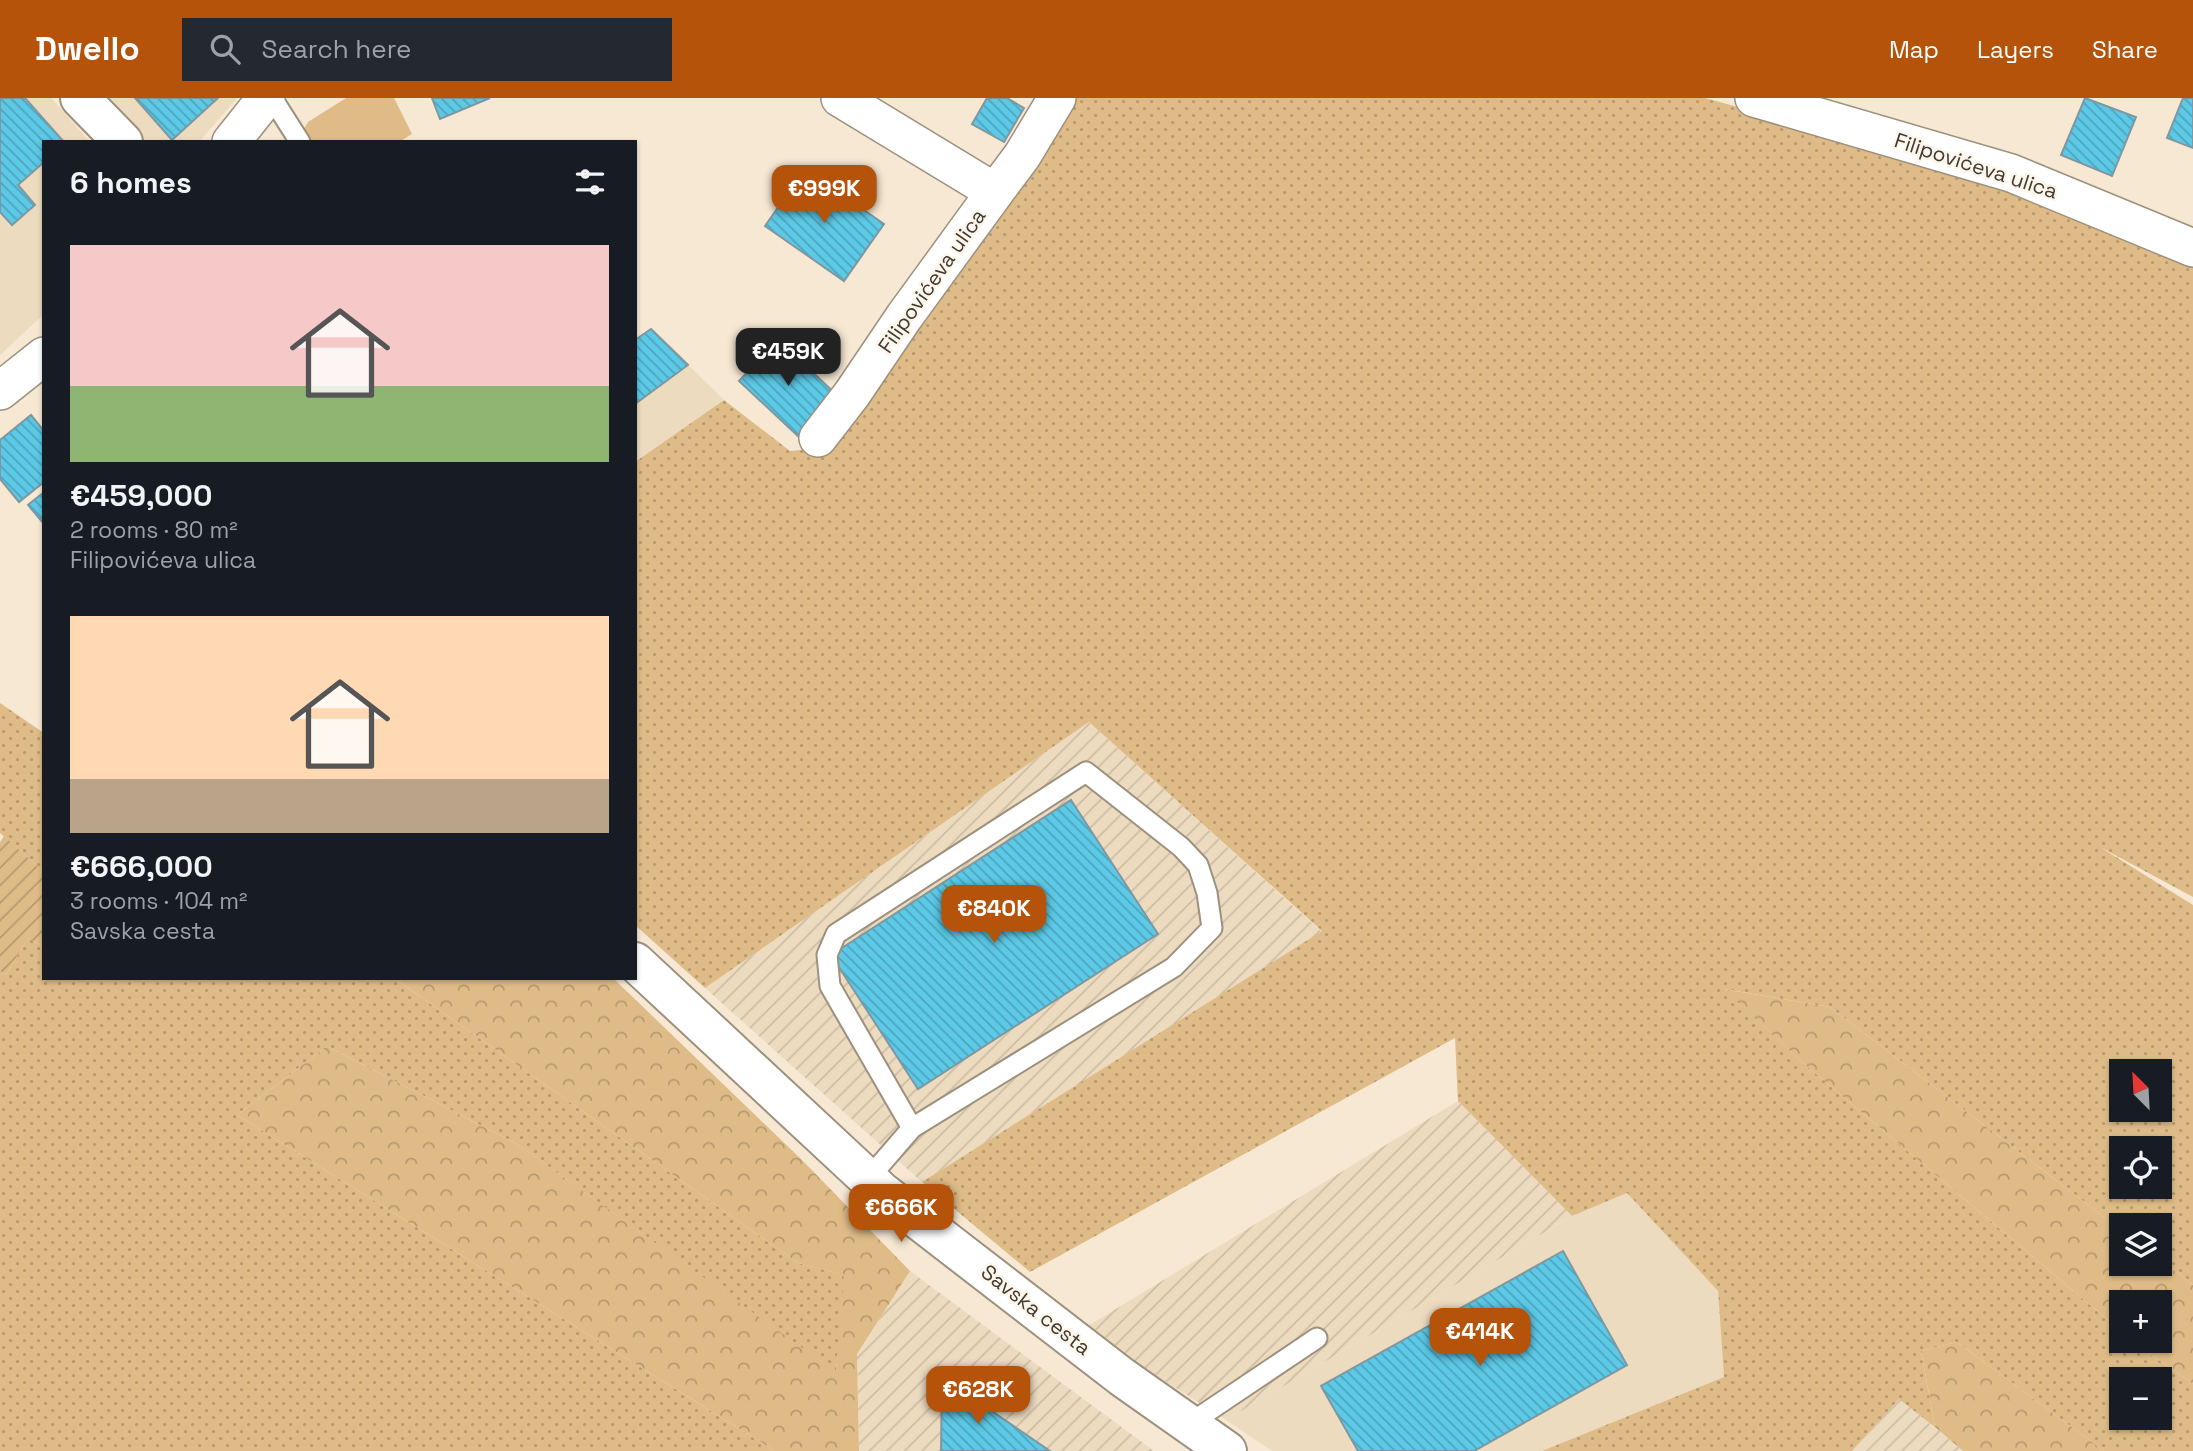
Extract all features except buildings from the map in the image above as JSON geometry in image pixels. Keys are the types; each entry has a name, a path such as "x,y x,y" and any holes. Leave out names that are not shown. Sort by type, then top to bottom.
{"street":[{"path":"80,98 121,140"},
{"path":"233,140 266,98"},
{"name":"Filipovićeva ulica","path":"840,98 995,192"},
{"name":"Filipovićeva ulica","path":"818,438 1022,156 1057,98"},
{"name":"Filipovićeva ulica","path":"1754,98 2011,173 2193,248"},
{"path":"0,391 42,358"},
{"name":"Savska cesta","path":"637,964 868,1179 1122,1377 1227,1451"}],"lane":[{"path":"272,98 299,140"},
{"path":"868,1179 912,1128 1174,967 1212,928 1207,893 1198,865 1181,847 1086,772 836,934 827,955 830,986 912,1128"},
{"path":"1189,1424 1317,1338"}],"shaded area":[{"path":"0,98 51,98 88,140 42,140 42,316 0,355"},
{"path":"103,98 237,98 201,140 141,140"},
{"path":"651,329 724,400 637,461 637,339"},
{"path":"1089,722 1322,932 922,1182 705,988"},
{"path":"1458,1101 1572,1216 1226,1420 1083,1329"},
{"path":"1627,1193 1718,1291 1724,1377 1542,1451 1272,1451 1226,1420 1572,1216"},
{"path":"910,1271 1154,1451 859,1451 857,1354"},
{"path":"1899,1398 1935,1427 1963,1451 1852,1451"}],"green space":[{"path":"346,98 394,98 412,134 402,140 307,140 304,129 308,122"},
{"path":"1067,98 1705,98 1885,147 1988,180 2193,260 2193,897 2100,847 2193,905 2193,1285 2172,1268 2172,1213 2109,1213 2109,1221 1830,1007 1724,989 1802,1062 2109,1321 2109,1353 2149,1353 2169,1367 2109,1367 2109,1430 2172,1430 2172,1369 2193,1384 2193,1451 2104,1451 1957,1342 1921,1351 1935,1427 1899,1399 1852,1451 1542,1451 1724,1377 1718,1291 1627,1193 1572,1216 1458,1101 1455,1038 1030,1272 922,1182 1322,931 1089,722 705,988 637,927 637,461 724,400 790,451 820,448"},
{"path":"0,703 42,732 42,870 0,833"},
{"path":"4,836 42,870 42,946 28,938 6,975 0,971 0,842"},
{"path":"28,938 42,946 42,980 397,980 798,1263 845,1275 836,1373 517,1144 327,1046 237,1115 775,1451 0,1451 0,971 6,975"},
{"path":"397,980 615,980 803,1161 910,1271 857,1354 859,1451 775,1451 237,1115 327,1046 517,1144 836,1372 844,1275 798,1263"},
{"path":"1723,989 1830,1007 2109,1221 2109,1276 2172,1276 2172,1268 2193,1285 2193,1384 2149,1353 2172,1353 2172,1290 2109,1290 2109,1321 1802,1062"},
{"path":"1957,1342 2104,1451 1963,1451 1935,1427 1921,1351"}]}
